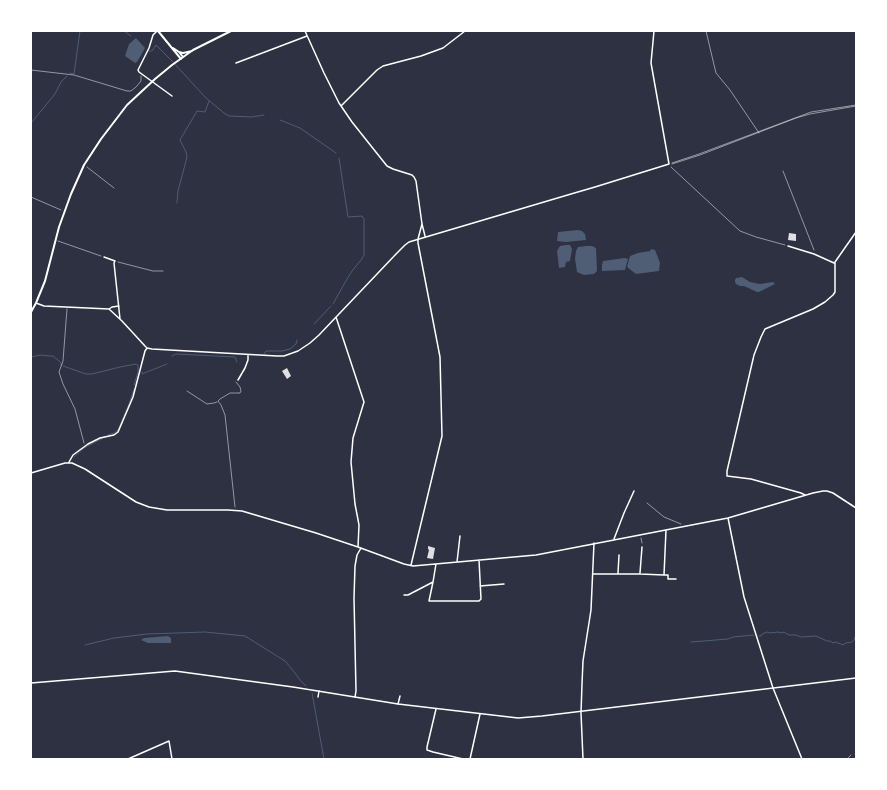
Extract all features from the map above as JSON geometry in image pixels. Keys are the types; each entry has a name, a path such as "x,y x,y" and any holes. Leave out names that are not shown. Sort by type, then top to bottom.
{"main road":[{"path":"158,31 182,58"},
{"path":"31,312 45,281 64,211 84,165 97,144 127,105 150,82 194,50 231,31"},
{"path":"171,46 179,52 182,58"},
{"path":"179,52 194,50"}],"street":[{"path":"158,31 153,35 149,48 138,70 172,96"},
{"path":"305,31 341,106 352,122 387,166 414,177 416,181 425,236"},
{"path":"341,106 377,70 384,66 421,56 443,48 465,31"},
{"path":"109,309 147,348 284,356 298,351 310,343 409,242 425,236 595,188 669,164 651,63 654,31"},
{"path":"236,63 307,36"},
{"path":"411,566 442,436 440,357 418,239 422,224"},
{"path":"805,495 751,479 727,476 727,471 757,344 765,330 813,309 831,298 835,290 834,264 856,232"},
{"path":"788,246 814,254 834,264"},
{"path":"104,257 115,261 120,319"},
{"path":"36,303 44,306 109,309 119,306"},
{"path":"336,317 364,402 353,438 351,462 355,504 360,525 358,547"},
{"path":"69,462 73,455 85,446 99,438 114,435 118,432 131,402 147,348"},
{"path":"237,381 245,368 248,360 248,354"},
{"path":"31,473 69,462 85,469 136,502 150,507 166,510 235,510 316,533 411,566 536,555 728,518 819,491 828,491 833,493 856,508"},
{"path":"614,540 634,491"},
{"path":"728,518 744,597 773,688 802,759"},
{"path":"664,575 666,530"},
{"path":"457,562 460,536"},
{"path":"583,759 581,712 583,661 591,610 594,543"},
{"path":"640,574 642,547"},
{"path":"355,697 355,566 357,555 361,548"},
{"path":"618,574 620,555"},
{"path":"436,564 429,600 430,602 480,600 479,560"},
{"path":"593,574 668,575 668,579 676,579"},
{"path":"404,595 408,595 433,582"},
{"path":"480,586 504,584"},
{"path":"31,683 175,671 319,691 398,704 511,718 524,718 856,678"},
{"path":"318,697 319,691"},
{"path":"398,704 400,696"},
{"path":"436,709 427,750 463,759"},
{"path":"470,759 480,714"},
{"path":"128,759 169,741 172,759"}],"lane":[{"path":"847,759 851,755"}],"path":[{"path":"706,31 716,73 730,90 759,132"},
{"path":"31,70 74,75 127,91 131,91 141,82 139,72"},
{"path":"788,246 740,231 672,169 669,164 700,155 810,114 856,106"},
{"path":"84,165 114,188"},
{"path":"783,171 810,239 814,254"},
{"path":"31,197 64,211"},
{"path":"56,240 104,257"},
{"path":"115,261 153,271 163,271"},
{"path":"67,307 63,361 59,372 74,406 85,446"},
{"path":"186,391 207,404 214,403 230,393 240,393 241,391 237,381"},
{"path":"218,401 225,415 235,510"},
{"path":"647,503 664,517 685,526"},
{"path":"641,535 642,547"}],"water":[{"path":"136,38 145,48 135,63 125,56 129,44"},
{"path":"578,230 585,234 586,240 566,242 557,241 558,232"},
{"path":"570,245 572,249 570,261 566,262 565,267 559,268 557,251 560,246"},
{"path":"587,246 596,248 597,271 594,274 584,275 577,272 575,259 578,247"},
{"path":"651,249 655,250 660,263 659,271 636,274 627,267 630,256 650,251"},
{"path":"625,258 628,259 625,270 602,271 603,261"},
{"path":"742,277 750,282 760,284 773,282 775,284 757,292 736,284 736,278"},
{"path":"168,636 171,638 171,643 148,643 141,640 144,638"}],"building":[{"path":"789,233 796,234 796,241 788,240"},
{"path":"287,368 291,376 287,379 282,371"},
{"path":"428,546 435,548 433,559 427,558 429,550"}],"waterway":[{"path":"70,73 74,74 80,31"},
{"path":"124,31 131,36"},
{"path":"149,51 152,51 156,45 206,98 229,116 252,117 264,115"},
{"path":"31,123 55,94 61,82 67,76"},
{"path":"177,203 178,191 187,157 180,140 197,111 205,112 209,101"},
{"path":"280,120 300,128 336,153"},
{"path":"333,304 352,271 364,255 364,219 362,216 348,217 339,158"},
{"path":"314,324 331,306"},
{"path":"264,354 266,351 282,351 290,349 296,344 297,340"},
{"path":"172,356 176,354 235,357 237,362"},
{"path":"31,357 40,355 53,356 61,363 61,365"},
{"path":"63,366 86,374 92,374 136,364 138,365 138,372 134,385"},
{"path":"142,372 142,374 167,364"},
{"path":"108,435 118,430 134,389"},
{"path":"74,457 84,448 103,438"},
{"path":"85,645 114,638 147,634 205,632 245,636 285,661 306,686"},
{"path":"759,636 767,632 784,632 789,635 801,637 816,636 827,641 833,643 836,642 843,645 852,642 856,637"},
{"path":"691,642 754,635"},
{"path":"312,693 324,759"}]}
